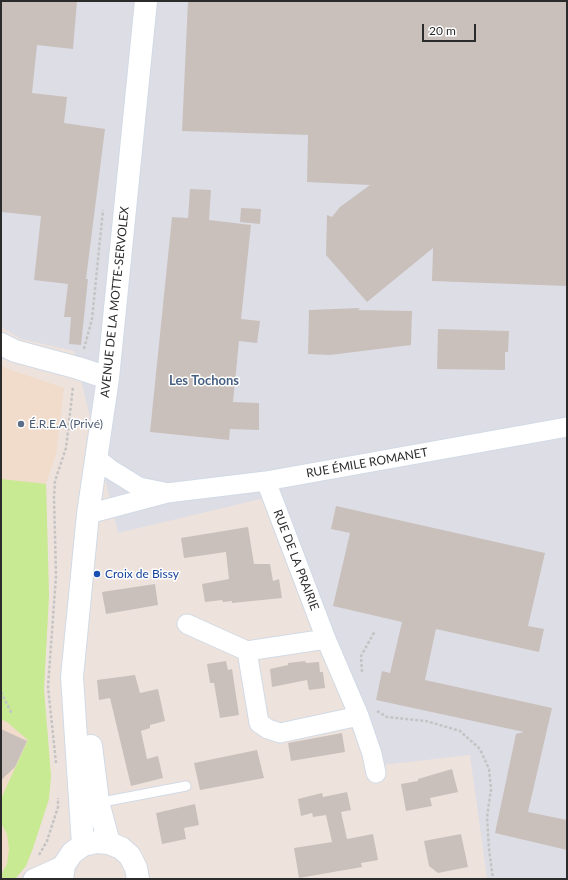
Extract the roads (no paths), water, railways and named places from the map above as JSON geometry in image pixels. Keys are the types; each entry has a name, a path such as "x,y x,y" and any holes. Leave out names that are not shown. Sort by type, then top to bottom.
{"main road":[{"name":"AVENUE DE LA MOTTE-SERVOLEX","path":"83,846 90,804 72,677 88,514 108,378 146,1"},
{"path":"1,344 15,351 78,368 108,378"},
{"name":"AVENUE DE LA MOTTE-SERVOLEX","path":"90,804 109,843"},
{"path":"63,872 72,853 83,846 96,842 109,843 121,848 130,856 136,868 138,879"}],"street":[{"name":"RUE ÉMILE ROMANET","path":"88,514 167,493 266,481 567,427"},
{"name":"RUE ÉMILE ROMANET","path":"96,458 110,469 139,487 167,493"},
{"name":"RUE DE LA PRAIRIE","path":"266,481 326,639 367,713 376,774"},
{"path":"188,624 247,651 326,639"},
{"path":"247,651 259,723 268,729 280,733 367,713"},
{"path":"33,879 63,872"}],"lane":[{"path":"90,804 186,786"}],"place":[{"name":"É.R.E.A (Privé)","path":"21,424"},
{"name":"Croix de Bissy","path":"97,574"}],"district":[{"name":"Les Tochons","path":"204,381"}]}
